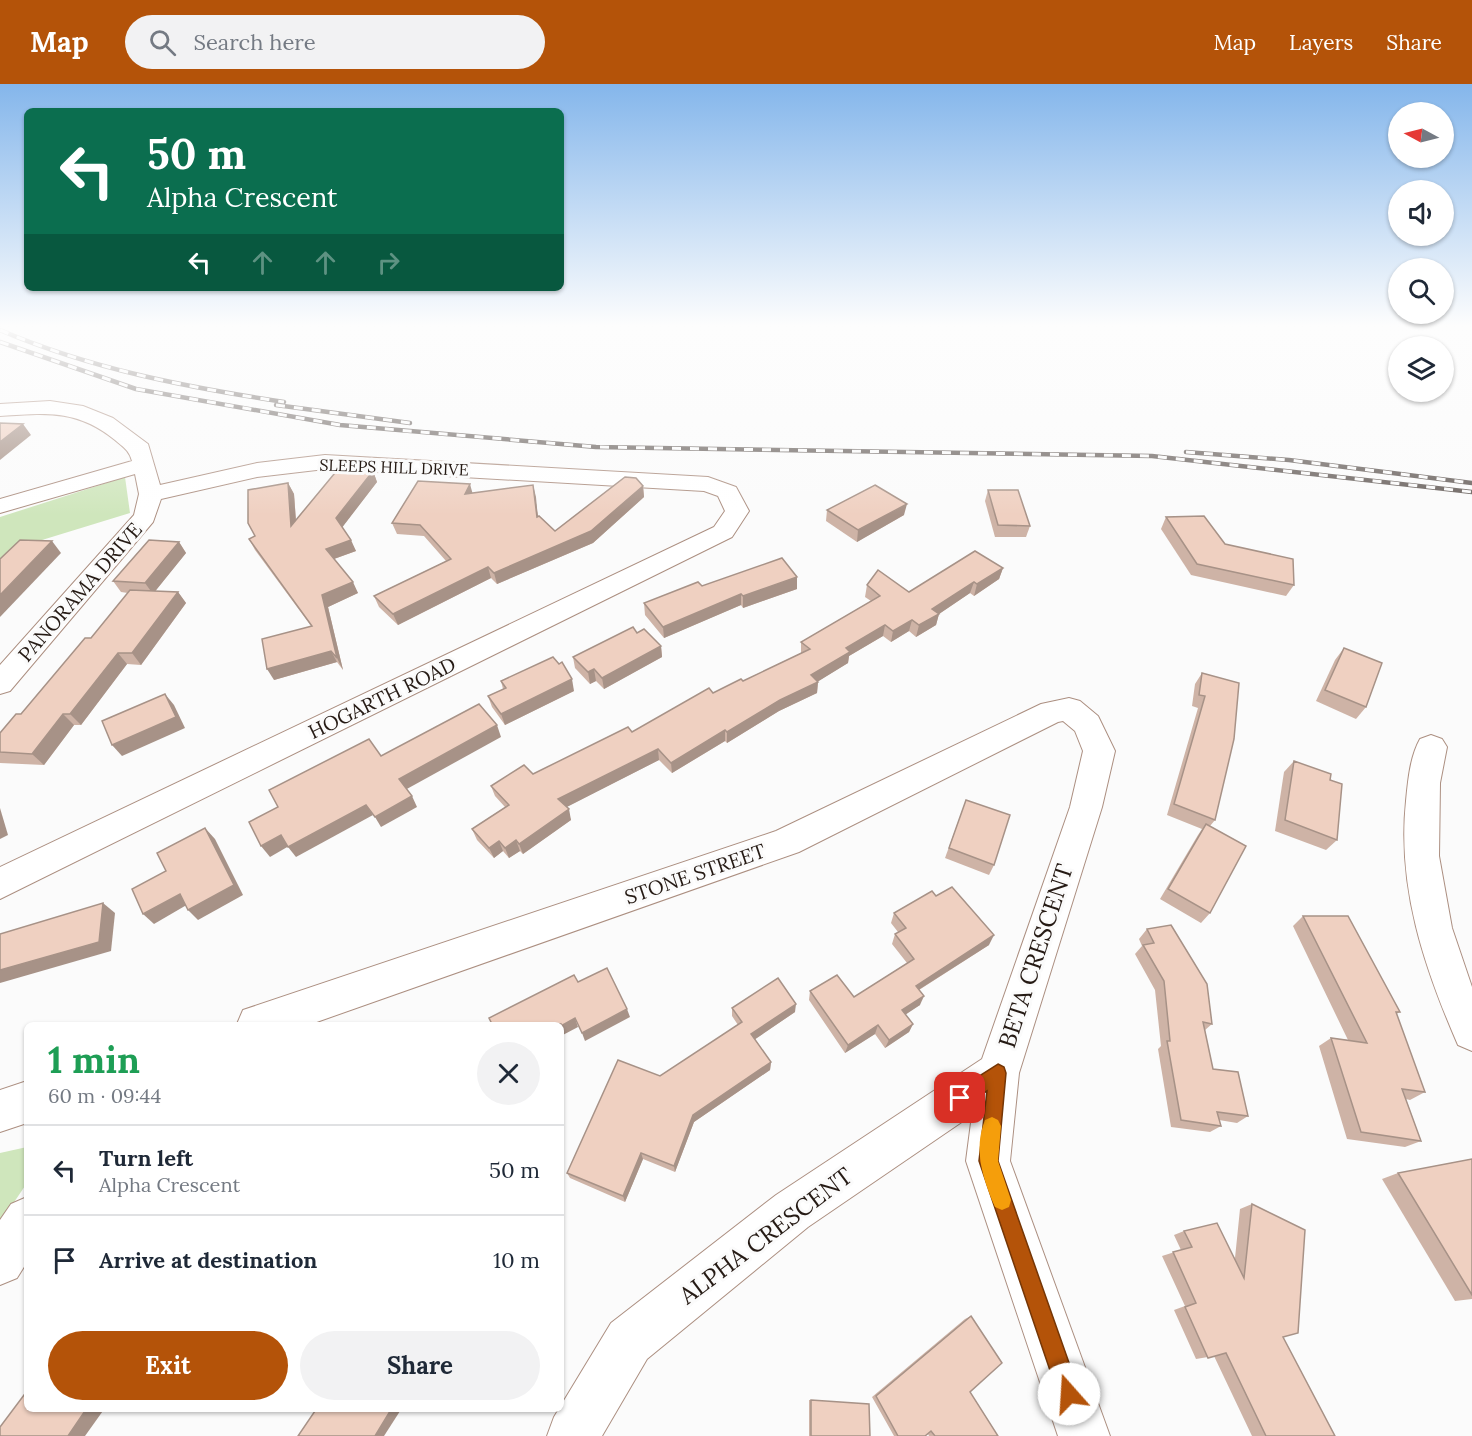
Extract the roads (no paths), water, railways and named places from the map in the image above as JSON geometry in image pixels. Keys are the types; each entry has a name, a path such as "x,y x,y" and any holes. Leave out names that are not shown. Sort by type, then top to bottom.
{"street":[{"path":"0,410 50,407 76,410 106,422 140,449 152,494"},
{"name":"SLEEPS HILL DRIVE","path":"152,494 257,471 325,462 708,484 728,492"},
{"path":"0,506 144,464"},
{"name":"HOGARTH ROAD","path":"0,884 723,532 737,511 728,492"},
{"name":"PANORAMA DRIVE","path":"0,684 145,518 152,494"},
{"name":"STONE STREET","path":"263,1022 787,842 1052,712 1069,710 1087,724 1099,751"},
{"path":"1431,747 1422,780 1420,835 1427,903 1458,1002 1472,1031"},
{"name":"BETA CRESCENT","path":"1083,1436 988,1161 998,1073 1086,807 1099,751"},
{"name":"ALPHA CRESCENT","path":"573,1436 629,1341 792,1211 998,1073"},
{"path":"0,1110 24,1103"},
{"path":"0,1261 24,1225"}],"railway":[{"path":"137,389 340,425 596,447 1152,456 1472,492"},
{"path":"206,389 284,402"},
{"path":"276,405 410,423"},
{"path":"1186,452 1289,460 1472,483"}]}
